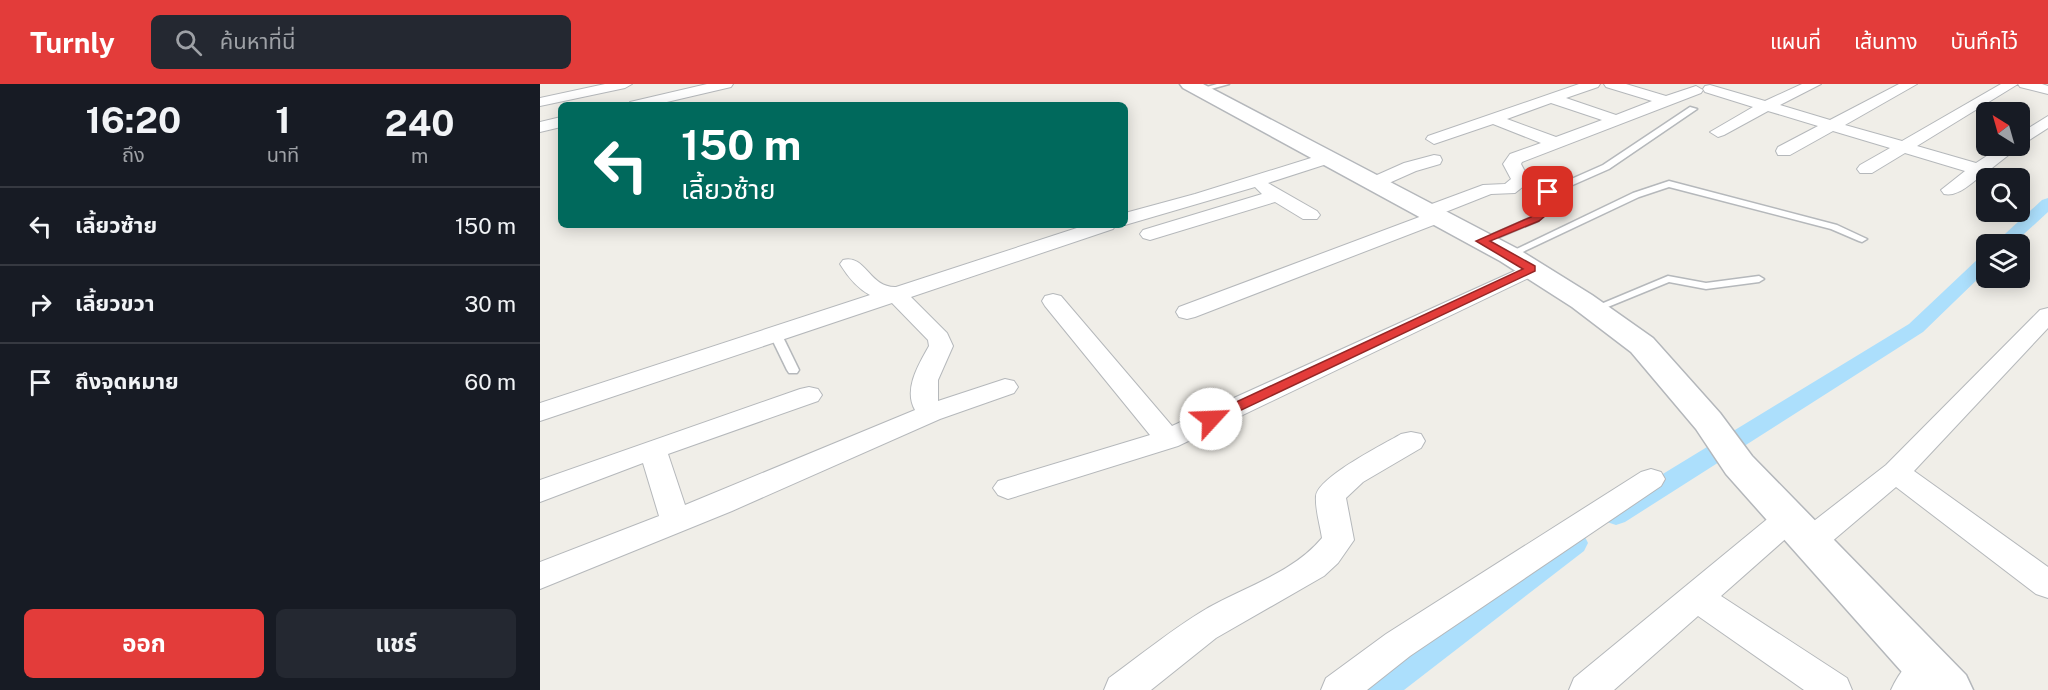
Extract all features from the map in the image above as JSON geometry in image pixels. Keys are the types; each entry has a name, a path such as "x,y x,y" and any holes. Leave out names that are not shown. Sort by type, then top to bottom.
{"street":[{"path":"540,102 625,84"},
{"path":"648,102 726,84"},
{"path":"1434,139 1494,119 1554,93 1593,84"},
{"path":"1611,84 1666,101"},
{"path":"1718,132 1814,84"},
{"path":"1784,151 1910,84"},
{"path":"1866,169 2011,84"},
{"path":"2025,84 2048,90"},
{"path":"1187,312 1436,216 1504,196 1509,189 1521,181 1512,164 1513,161 1703,86 1976,170"},
{"path":"1195,87 1509,255 1594,309 1642,345 1708,421 1739,465 1800,530 1929,682"},
{"path":"1554,93 1617,120"},
{"path":"1494,119 1557,143"},
{"path":"2030,133 2048,121"},
{"path":"540,127 558,123"},
{"path":"1980,168 1997,156"},
{"path":"1128,218 1254,182 1327,158"},
{"path":"1374,183 1403,169 1434,160"},
{"path":"1950,190 1976,171"},
{"path":"1254,182 1310,215"},
{"path":"1150,234 1277,195"},
{"path":"540,412 1092,228"},
{"path":"850,264 866,284 891,295 939,338 941,346 931,365 922,394 926,408 931,413"},
{"path":"1008,488 1168,439 1532,269"},
{"path":"1053,301 1168,439"},
{"path":"1587,690 1695,596 1896,472 2043,328"},
{"path":"540,576 931,413 1005,387"},
{"path":"540,492 653,449 809,395"},
{"path":"1122,690 1205,627 1290,580 1326,557 1338,540 1331,495 1353,475 1411,441"},
{"path":"653,449 664,490 676,521"},
{"path":"1896,472 2048,585"},
{"path":"1339,690 1425,627 1651,479"},
{"path":"1695,596 1834,690"}],"lane":[{"path":"1195,87 1226,84"},
{"path":"1482,241 1535,219 1548,208 1545,194 1606,167 1693,109"},
{"path":"1509,255 1636,195 1669,184 1834,227 1862,239"},
{"path":"1594,309 1668,279 1706,286 1759,279"},
{"path":"775,333 793,370"}],"waterway":[{"path":"2014,234 2048,203"},
{"path":"1616,515 1916,328 1976,271"},
{"path":"1379,690 1574,543"}],"route":[{"path":"1211,419 1532,269 1482,241 1535,219 1548,208 1545,196 1548,192"}]}
